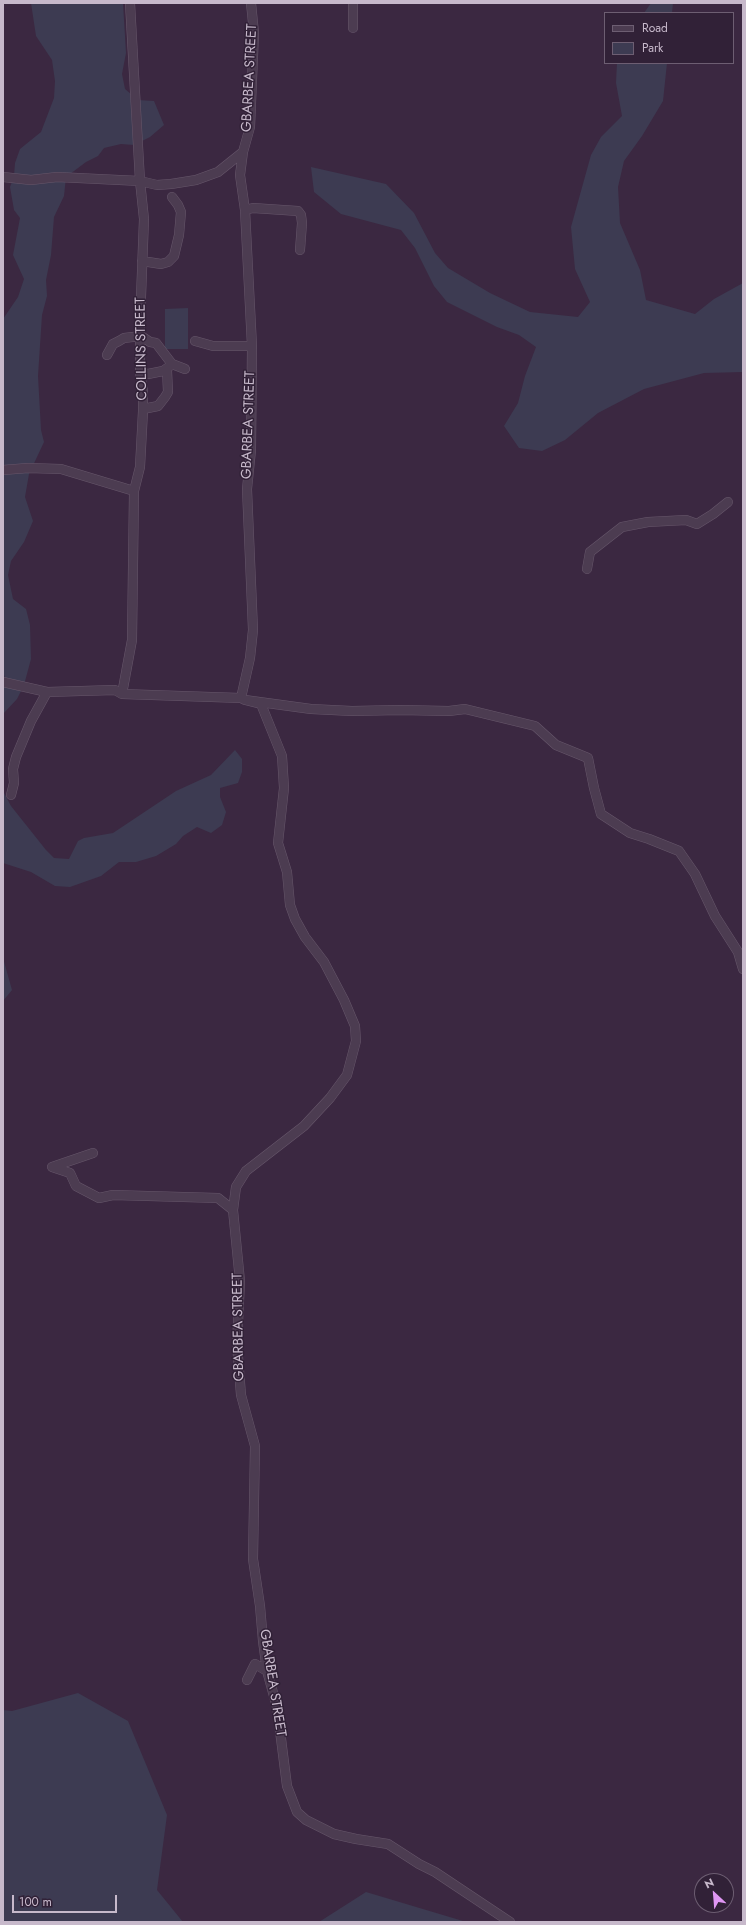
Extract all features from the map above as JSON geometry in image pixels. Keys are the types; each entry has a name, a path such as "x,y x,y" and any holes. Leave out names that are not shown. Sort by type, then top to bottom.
{"street":[{"name":"COLLINS STREET","path":"122,694 132,640 134,491 140,467 143,409 143,391 140,372 144,219 140,181 130,3"},
{"name":"GBARBEA STREET","path":"251,3 254,33 251,120 240,175 244,210 252,346 250,450 247,489 253,630 243,699 261,704 282,756 284,788 278,825 278,843 287,872 290,905 295,919 305,937 324,962 344,1000 355,1026 356,1041 347,1075 330,1098 304,1126 246,1171 236,1187 233,1210 240,1281 237,1344 241,1395 255,1446 253,1559 267,1671 277,1707 287,1786 297,1812 306,1820 334,1834 356,1840 388,1844 419,1864 435,1872 510,1922"},
{"path":"353,3 353,28"},
{"name":"GBARBEA STREET","path":"3,177 31,180 57,177 140,181 157,185 196,180 218,172 244,152"},
{"path":"142,262 161,264 168,262 174,256 179,235 180,212 178,205 172,197"},
{"path":"244,210 253,208 298,211 301,215 302,223 300,250"},
{"path":"107,355 113,344 124,338 141,336 150,342 156,343 170,367 168,392 158,406 143,409"},
{"path":"195,341 213,346 252,346"},
{"path":"140,372 148,374 170,367 185,369"},
{"path":"3,470 28,468 61,469 134,491"},
{"path":"587,569 590,552 622,527 648,522 686,520 697,524 728,502"},
{"path":"3,682 47,692 115,690 122,694 243,699 325,710 449,711 465,709 535,726 556,745 588,758 594,788 602,814 630,833 679,851 694,874 714,916 738,952 743,969"},
{"path":"11,795 14,783 13,769 16,757 31,721 47,692"},
{"path":"93,1153 52,1167 70,1173 76,1186 99,1198 113,1195 218,1198 233,1210"},
{"path":"246,1680 255,1664 267,1671"}],"green space":[{"path":"31,3 123,3 126,53 122,74 125,89 138,100 154,101 164,125 150,137 134,145 121,144 104,148 98,156 86,162 66,177 64,196 54,217 51,255 46,280 47,296 42,315 38,376 41,430 44,442 29,474 25,497 33,521 24,542 11,561 8,575 13,599 26,609 30,625 31,659 24,685 17,699 3,714 3,680 5,678 3,672 3,319 18,297 24,279 13,255 20,218 14,210 10,187 14,176 15,163 20,149 41,132 54,98 55,81 52,60 36,36"},
{"path":"651,3 673,3 672,12 645,12"},
{"path":"617,64 667,64 663,101 642,136 624,161 618,187 620,223 640,270 646,300 695,314 714,299 743,283 743,372 704,373 644,389 598,413 565,440 542,451 519,448 504,426 518,403 525,376 536,347 519,335 497,327 447,302 434,286 415,248 401,230 341,214 314,192 311,167 386,184 414,213 435,253 448,268 490,293 530,312 578,317 590,302 575,269 571,227 591,155 601,137 622,116 616,83"},
{"path":"188,308 188,349 165,349 165,309"},
{"path":"235,750 242,759 242,772 238,783 220,788 220,797 226,812 222,825 211,833 197,827 183,836 176,844 156,856 136,862 119,862 101,876 70,887 55,886 31,872 3,863 3,791 11,806 46,850 54,858 69,859 78,841 84,838 113,833 176,791 211,775"},
{"path":"3,958 12,990 3,1001"},
{"path":"78,1693 128,1721 167,1815 157,1890 183,1922 3,1922 3,1710 12,1711"},
{"path":"366,1892 463,1921 464,1922 319,1922"}]}
